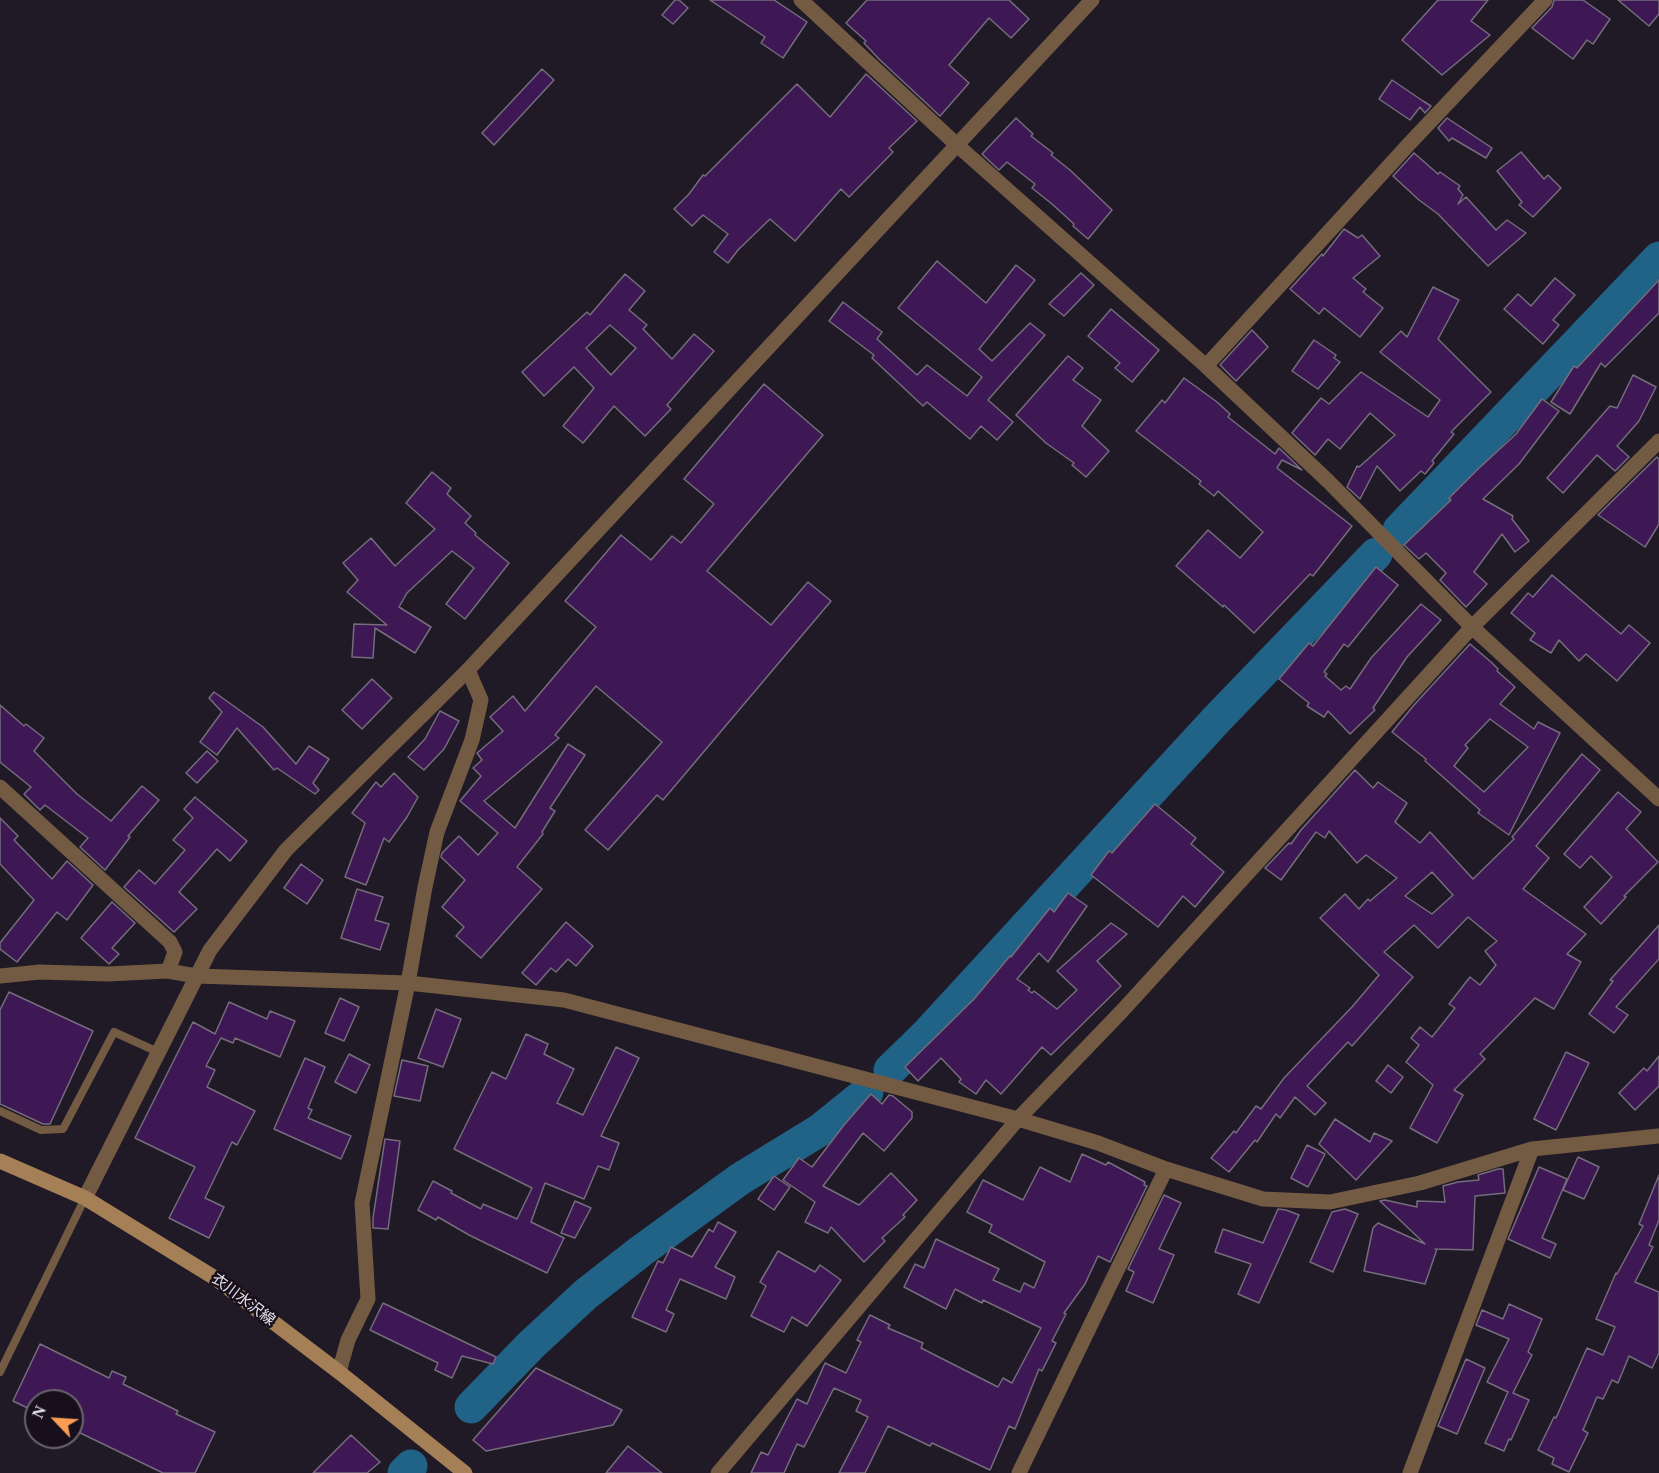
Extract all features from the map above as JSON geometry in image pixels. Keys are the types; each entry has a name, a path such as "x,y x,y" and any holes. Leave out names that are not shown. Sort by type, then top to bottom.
{"main road":[{"name":"衣川水沢線","path":"0,1161 85,1198 215,1278 339,1372 465,1473"}],"street":[{"path":"801,0 957,145 1206,366 1328,482 1472,627 1659,799"},
{"path":"85,1198 210,950 286,850 468,670 1092,0"},
{"path":"1206,366 1409,144 1545,0"},
{"path":"718,1473 1018,1119 1122,1011 1472,627 1659,441"},
{"path":"339,1372 348,1340 368,1299 362,1203 408,983 425,887 437,832 472,740 481,700 468,670"},
{"path":"0,787 170,942 175,952 168,971"},
{"path":"0,976 40,972 108,974 168,971 196,976 408,983 564,1000 1018,1119 1098,1143 1166,1169 1263,1198 1330,1202 1420,1183 1532,1149 1659,1136"},
{"path":"1410,1473 1532,1149"},
{"path":"1019,1473 1166,1169"}],"lane":[{"path":"0,1111 41,1130 63,1129 114,1032 158,1052"},
{"path":"0,1371 85,1198"}],"building":[{"path":"675,0 679,0 688,8 673,24 662,15"},
{"path":"710,0 774,0 807,22 783,58 761,43 765,37"},
{"path":"867,0 1009,0 1029,19 1011,38 989,18 949,65 969,83 940,116 879,59 864,43 866,41 846,23"},
{"path":"1438,0 1488,0 1471,21 1490,35 1442,75 1402,40"},
{"path":"1554,0 1583,0 1610,19 1593,44 1587,40 1573,59 1532,28 1552,7"},
{"path":"1618,0 1659,0 1659,14 1649,26"},
{"path":"542,69 554,80 494,145 482,133"},
{"path":"866,74 917,121 889,148 893,152 849,197 841,189 795,241 770,219 728,263 714,252 728,234 703,215 692,226 674,209 703,175 705,176 797,84 830,117"},
{"path":"1392,80 1431,106 1425,113 1420,107 1410,120 1379,99"},
{"path":"1016,118 1033,134 1031,136 1053,153 1051,155 1112,210 1088,239 1032,188 1035,184 1007,162 999,170 982,154"},
{"path":"1447,118 1492,148 1486,158 1452,138 1449,141 1438,128"},
{"path":"1521,152 1544,179 1548,175 1561,188 1533,217 1519,205 1522,202 1497,171"},
{"path":"1414,153 1438,174 1440,172 1460,186 1458,189 1463,195 1458,204 1466,197 1496,230 1507,220 1526,233 1488,266 1438,214 1393,176"},
{"path":"1344,229 1358,238 1362,235 1380,256 1353,278 1366,289 1363,292 1383,308 1360,337 1324,308 1319,314 1290,289 1322,254 1323,256"},
{"path":"937,261 986,303 1016,265 1035,280 979,349 992,361 1030,323 1045,335 988,400 1013,422 997,440 981,426 970,439 927,402 923,406 872,358 874,355 829,321 843,302 882,332 877,339 917,375 927,365 967,396 982,377 898,308"},
{"path":"1081,273 1094,285 1064,316 1049,304"},
{"path":"625,274 645,291 629,310 647,325 643,329 672,359 694,334 714,351 667,405 671,409 645,436 614,406 583,443 563,426 594,388 574,367 544,396 522,372 587,312 590,315","holes":["610,325 636,348 611,375 586,348"]},
{"path":"1555,278 1575,295 1553,320 1559,325 1543,344 1504,309 1518,294 1531,306"},
{"path":"1659,280 1659,313 1605,367 1601,363 1570,414 1551,402 1574,366 1577,368"},
{"path":"1433,287 1459,300 1438,339 1491,392 1451,432 1454,434 1432,461 1434,463 1425,474 1421,471 1400,491 1377,466 1360,499 1347,487 1357,466 1359,467 1395,435 1370,413 1340,449 1328,439 1315,455 1292,433 1321,398 1329,404 1361,372 1428,417 1440,400 1380,352 1401,331 1407,337"},
{"path":"1111,309 1159,350 1132,382 1115,368 1120,363 1088,336"},
{"path":"1252,330 1268,347 1236,381 1220,365"},
{"path":"1314,340 1336,355 1334,358 1340,362 1318,389 1292,371"},
{"path":"1068,356 1083,368 1073,380 1101,400 1082,426 1109,451 1086,477 1072,465 1074,463 1046,443 1016,415"},
{"path":"1633,375 1656,387 1639,421 1617,446 1629,457 1615,471 1597,455 1563,493 1547,478 1610,406 1617,408"},
{"path":"1184,378 1217,402 1230,414 1228,417 1275,454 1279,448 1302,470 1282,460 1277,468 1352,526 1313,576 1310,574 1254,633 1176,566 1208,530 1240,558 1263,532 1218,491 1214,496 1199,484 1201,481 1136,431 1162,400 1165,403"},
{"path":"764,384 823,435 707,571 771,625 808,582 831,601 663,800 657,795 608,850 585,830 662,742 596,686 555,735 559,738 484,801 515,828 568,744 585,755 550,808 555,811 542,832 543,834 517,867 542,889 481,958 456,936 464,927 442,907 465,880 441,857 442,853 459,836 478,855 498,833 460,801 481,776 473,768 482,760 477,753 503,731 490,717 513,696 525,711 596,627 565,601 621,535 651,560 672,536 681,543 714,504 684,479"},
{"path":"1542,399 1559,411 1519,464 1483,499 1513,516 1512,519 1529,541 1515,552 1502,534 1474,572 1487,584 1466,607 1440,580 1446,573 1426,553 1419,559 1404,545 1451,500 1449,498 1477,470 1516,434"},
{"path":"1657,457 1659,459 1659,524 1645,547 1598,515"},
{"path":"432,472 451,488 447,494 471,516 465,523 476,533 475,535 509,563 465,619 446,604 474,568 452,551 407,593 399,607 431,627 415,653 375,628 373,658 352,657 354,624 387,625 347,592 358,580 343,563 371,538 395,566 435,529 406,503"},
{"path":"1376,567 1398,585 1348,647 1344,644 1324,672 1327,674 1325,676 1341,690 1346,686 1350,689 1371,658 1421,604 1441,620 1407,657 1373,708 1375,710 1350,734 1328,711 1324,717 1307,706 1309,703 1279,679 1309,643 1313,646"},
{"path":"1552,575 1621,634 1629,625 1650,643 1617,681 1586,654 1579,661 1559,640 1551,653 1530,640 1535,633 1511,613 1528,593 1533,597"},
{"path":"1470,644 1515,687 1500,704 1534,729 1538,722 1560,733 1509,835 1478,813 1480,810 1425,761 1426,759 1392,732","holes":["1490,719 1528,747 1484,792 1454,766 1468,748 1465,745"]},
{"path":"372,679 392,698 362,729 342,710"},
{"path":"214,692 263,727 296,764 309,746 329,759 313,783 319,790 315,794 277,768 274,770 237,728 217,755 200,742 222,712 209,698"},
{"path":"0,705 24,726 26,724 44,738 34,751 77,794 111,821 142,786 159,800 128,836 130,837 105,870 80,847 88,838 45,805 40,810 24,794 31,787 0,762"},
{"path":"440,711 459,721 444,749 424,770 408,757 425,739"},
{"path":"207,751 218,761 197,783 186,773"},
{"path":"1582,754 1600,770 1536,846 1549,858 1523,889 1586,934 1567,954 1581,962 1554,1009 1535,998 1480,1054 1485,1059 1454,1090 1463,1095 1437,1143 1410,1128 1433,1085 1406,1062 1419,1045 1411,1038 1420,1027 1432,1037 1455,1008 1449,1004 1470,977 1480,985 1496,965 1485,951 1497,941 1468,917 1438,948 1414,925 1384,952 1413,977 1352,1046 1348,1042 1307,1086 1326,1103 1315,1115 1295,1097 1280,1118 1276,1114 1257,1142 1255,1140 1229,1172 1211,1158 1234,1131 1236,1133 1256,1106 1261,1109 1284,1078 1352,1007 1379,975 1320,918 1345,894 1359,909 1368,899 1370,901 1397,878 1366,855 1357,863 1329,831 1325,838 1316,832 1281,880 1265,868 1289,843 1291,844 1355,770 1373,788 1378,782 1407,803 1395,822 1420,843 1430,832 1473,879 1514,839 1512,837","holes":["1432,872 1453,895 1432,914 1405,896"]},
{"path":"394,773 418,797 389,842 384,838 366,885 345,877 365,823 352,813 376,782 381,787"},
{"path":"1618,792 1641,812 1626,829 1658,862 1624,896 1626,897 1601,924 1584,907 1612,877 1591,856 1580,868 1564,854"},
{"path":"195,797 247,841 230,861 217,849 179,892 197,909 174,932 124,887 139,870 155,884 185,850 173,840 193,818 184,809"},
{"path":"1155,804 1196,838 1191,844 1224,872 1195,907 1183,896 1158,927 1091,875 1109,851 1112,853"},
{"path":"0,818 18,836 14,840 52,879 67,861 93,885 67,920 57,912 17,962 0,949 0,943 34,900 0,864"},
{"path":"301,864 323,880 307,904 284,888"},
{"path":"357,889 383,897 375,920 389,924 380,950 341,938"},
{"path":"1068,893 1087,906 1048,962 1039,953 1017,979 1030,988 1028,990 1032,993 1034,991 1057,1009 1077,990 1057,971 1111,923 1127,934 1097,961 1121,986 1051,1055 1042,1047 1001,1094 986,1080 976,1094 959,1082 961,1079 941,1058 918,1081 905,1067 974,999 1050,908 1054,912"},
{"path":"112,902 135,923 112,948 119,954 109,964 81,938"},
{"path":"566,922 593,946 576,966 568,959 556,972 551,968 536,985 522,973"},
{"path":"1659,925 1659,959 1616,1007 1628,1015 1614,1033 1589,1014 1613,981 1610,980"},
{"path":"9,992 93,1031 50,1124 43,1124 0,1104 0,1010"},
{"path":"340,998 359,1007 344,1041 325,1033"},
{"path":"229,1002 267,1019 270,1011 295,1021 280,1057 235,1038 233,1043 221,1038 206,1066 215,1070 207,1087 255,1111 237,1145 232,1142 205,1198 224,1207 209,1238 169,1218 195,1167 135,1138 193,1022 215,1034"},
{"path":"436,1009 461,1019 443,1067 418,1058"},
{"path":"526,1034 548,1044 544,1054 574,1069 557,1103 583,1115 616,1047 639,1058 601,1136 619,1143 609,1170 598,1166 584,1199 545,1183 531,1222 564,1238 547,1273 469,1235 438,1217 436,1220 418,1210 433,1181 481,1209 483,1204 517,1219 532,1188 454,1149 492,1072 506,1079"},
{"path":"1566,1052 1589,1063 1556,1130 1534,1119"},
{"path":"349,1054 370,1065 356,1093 335,1082"},
{"path":"1659,1056 1659,1086 1635,1110 1619,1093 1644,1068 1647,1071"},
{"path":"305,1058 325,1067 308,1108 312,1110 308,1118 351,1136 341,1159 274,1129"},
{"path":"402,1060 428,1066 420,1101 394,1096"},
{"path":"1388,1065 1403,1077 1391,1093 1376,1081"},
{"path":"871,1094 882,1104 889,1095 893,1096 912,1112 912,1118 884,1151 863,1133 823,1186 859,1205 891,1173 917,1200 903,1215 905,1217 882,1238 885,1241 864,1262 831,1227 828,1233 805,1222 815,1202 783,1180 799,1158 812,1167"},
{"path":"1335,1119 1370,1142 1374,1133 1392,1141 1356,1180 1319,1144"},
{"path":"385,1139 400,1141 388,1229 373,1228"},
{"path":"1307,1145 1325,1154 1308,1187 1291,1178"},
{"path":"1082,1154 1106,1165 1108,1162 1145,1182 1144,1185 1147,1186 1110,1262 1098,1256 1085,1284 1064,1313 1066,1314 1052,1341 1056,1343 1042,1371 1039,1369 1015,1429 1009,1426 990,1470 932,1443 930,1446 888,1426 865,1473 839,1473 868,1417 856,1411 861,1400 834,1388 804,1447 797,1444 784,1473 751,1473 761,1452 768,1455 797,1399 807,1404 825,1363 846,1373 861,1342 857,1340 870,1315 890,1325 888,1328 923,1343 921,1348 998,1387 1003,1378 1012,1383 1041,1328 955,1289 946,1309 904,1287 915,1264 924,1268 936,1239 999,1269 993,1280 1020,1292 1024,1283 1034,1288 1045,1262 989,1232 992,1225 967,1212 983,1180 1023,1200 1040,1167 1070,1182"},
{"path":"1578,1157 1599,1167 1584,1199 1563,1190"},
{"path":"1539,1167 1567,1179 1542,1238 1556,1244 1550,1258 1508,1239"},
{"path":"1503,1169 1505,1193 1475,1196 1473,1250 1437,1249 1425,1284 1364,1271 1373,1228 1378,1223 1425,1244 1380,1201 1417,1207 1417,1201 1445,1202 1443,1186 1479,1180 1478,1175"},
{"path":"1659,1175 1659,1220 1649,1245 1653,1247 1635,1282 1659,1292 1659,1353 1652,1368 1629,1356 1618,1383 1612,1380 1603,1399 1597,1397 1583,1430 1588,1433 1569,1472 1552,1464 1554,1458 1538,1450 1554,1417 1556,1418 1587,1348 1603,1355 1615,1327 1596,1319 1616,1273 1643,1226 1639,1224"},
{"path":"774,1176 790,1187 774,1210 758,1199"},
{"path":"1164,1195 1181,1203 1159,1249 1174,1255 1153,1303 1126,1291 1134,1272 1128,1269"},
{"path":"575,1201 591,1208 575,1238 561,1233"},
{"path":"1278,1209 1299,1215 1259,1303 1238,1294 1251,1264 1215,1252 1223,1229 1263,1243"},
{"path":"1345,1209 1358,1214 1333,1272 1310,1262 1332,1212"},
{"path":"718,1222 736,1232 715,1267 735,1277 726,1299 680,1279 666,1310 674,1314 666,1332 632,1317 658,1261 663,1263 671,1247 692,1257 709,1229 713,1232"},
{"path":"778,1251 815,1272 820,1265 841,1280 807,1326 792,1317 784,1332 751,1316 766,1286 760,1282"},
{"path":"383,1303 496,1357 493,1364 462,1356 452,1378 435,1370 438,1363 370,1330"},
{"path":"1509,1304 1542,1319 1528,1352 1532,1355 1513,1393 1529,1400 1504,1451 1485,1443 1508,1392 1487,1382 1509,1339 1476,1325 1482,1310 1503,1319"},
{"path":"40,1344 109,1378 112,1371 126,1377 123,1384 178,1411 176,1414 215,1432 195,1473 163,1473 84,1435 84,1389 24,1389 24,1406 13,1401"},
{"path":"1466,1359 1485,1368 1457,1434 1438,1426"},
{"path":"536,1368 622,1410 613,1425 486,1451 473,1440"},
{"path":"351,1435 380,1462 367,1473 313,1473"},
{"path":"628,1446 662,1473 606,1473"}],"waterway":[{"path":"1399,530 1659,258"},
{"path":"890,1070 927,1034 1217,719 1376,554"},
{"path":"471,1407 531,1345 586,1294 740,1179 820,1130 867,1092"},
{"path":"404,1473 411,1466"}]}
